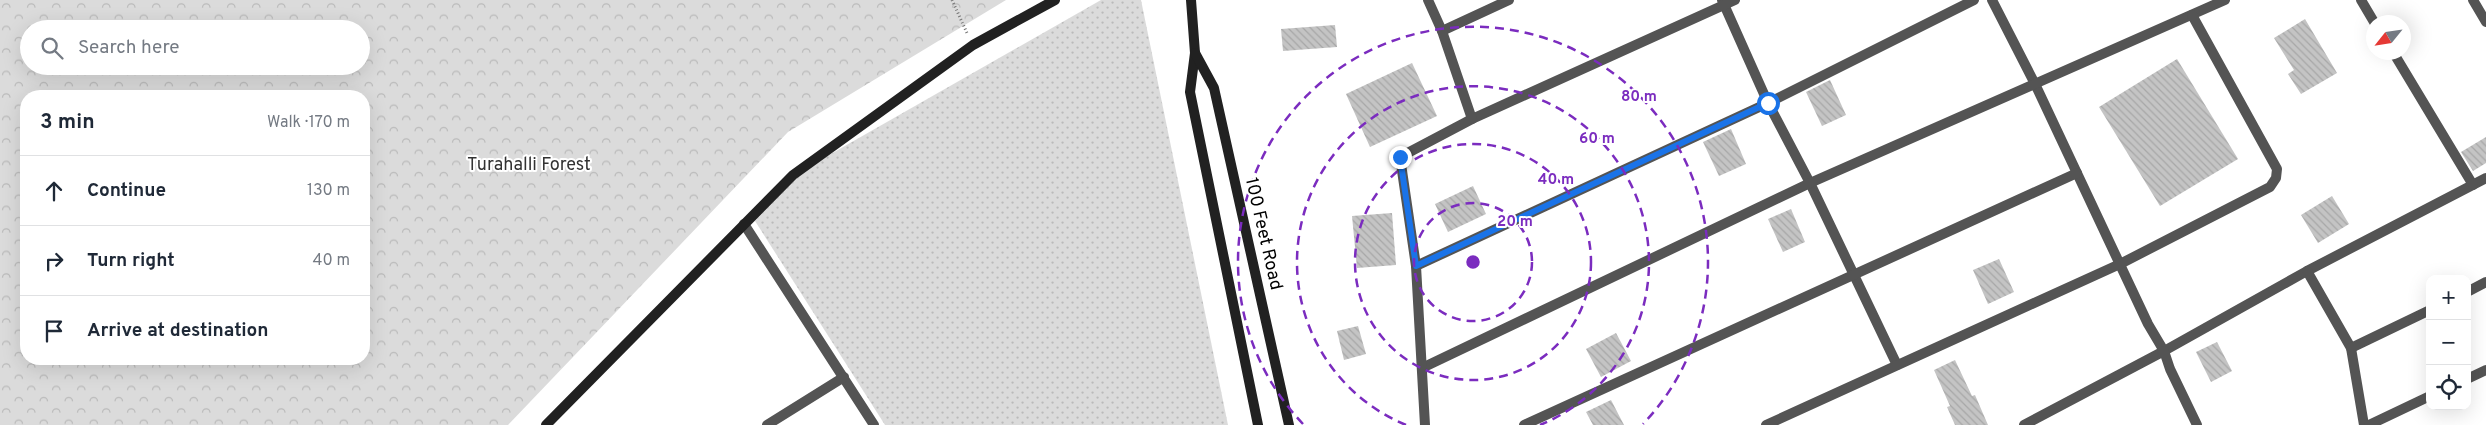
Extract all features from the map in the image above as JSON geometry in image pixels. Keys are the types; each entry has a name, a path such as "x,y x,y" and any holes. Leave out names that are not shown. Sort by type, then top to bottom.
{"main road":[{"path":"546,425 793,175 973,45 1055,0"},
{"name":"100 Feet Road","path":"1190,0 1195,53 1190,92 1258,425"},
{"name":"100 Feet Road","path":"1195,53 1214,88 1289,425"}],"street":[{"path":"1428,0 1442,31 1472,119"},
{"path":"1442,31 1508,0"},
{"path":"1425,425 1416,266 1400,157 1472,119 1724,2 1735,0"},
{"path":"1416,266 1768,103 1974,0"},
{"path":"1992,0 2035,84 2148,324 2164,351 2170,369 2197,425"},
{"path":"1422,368 1810,183 2225,0"},
{"path":"2360,0 2370,15"},
{"path":"2473,0 2486,22"},
{"path":"1724,2 1768,103 1810,183 1897,365"},
{"path":"1766,425 2120,264 2270,187 2276,178 2277,169 2192,15"},
{"path":"2398,60 2473,185"},
{"path":"1524,425 2077,173"},
{"path":"2024,425 2164,351 2307,271 2486,178"},
{"path":"744,224 874,425"},
{"path":"2307,271 2351,348 2364,425"},
{"path":"2471,290 2486,282"},
{"path":"2351,348 2426,312"},
{"path":"2471,377 2486,370"},
{"path":"767,425 844,377"},
{"path":"2369,425 2426,398"}],"path":[{"path":"952,0 973,45"}],"green space":[{"name":"Turahalli Forest","path":"0,0 1006,0 788,132 508,425 0,425"},
{"path":"1101,0 1141,0 1228,425 885,425 755,221 808,167"}],"building":[{"path":"2305,19 2337,73 2301,94 2288,74 2294,70 2274,38"},
{"path":"1335,25 1337,47 1283,51 1281,29"},
{"path":"2177,59 2238,159 2160,206 2099,107"},
{"path":"1412,63 1437,116 1370,147 1346,94"},
{"path":"1830,80 1846,115 1822,126 1806,92"},
{"path":"1731,129 1746,164 1719,176 1703,142"},
{"path":"2486,137 2486,163 2473,171 2461,152"},
{"path":"1473,186 1486,214 1448,232 1435,204"},
{"path":"2332,196 2349,224 2318,243 2301,215"},
{"path":"1791,209 1805,242 1783,252 1768,219"},
{"path":"1392,213 1396,265 1357,268 1352,216"},
{"path":"1999,259 2014,292 1988,304 1973,270"},
{"path":"1358,326 1366,354 1344,360 1337,331"},
{"path":"1616,333 1631,361 1601,377 1586,349"},
{"path":"2217,342 2232,371 2211,382 2196,352"},
{"path":"1955,360 1972,396 1975,395 1988,425 1955,425 1947,407 1950,406 1934,370"},
{"path":"1611,400 1624,425 1593,425 1586,412"}],"route":[{"path":"1400,157 1416,266 1768,103"}]}
